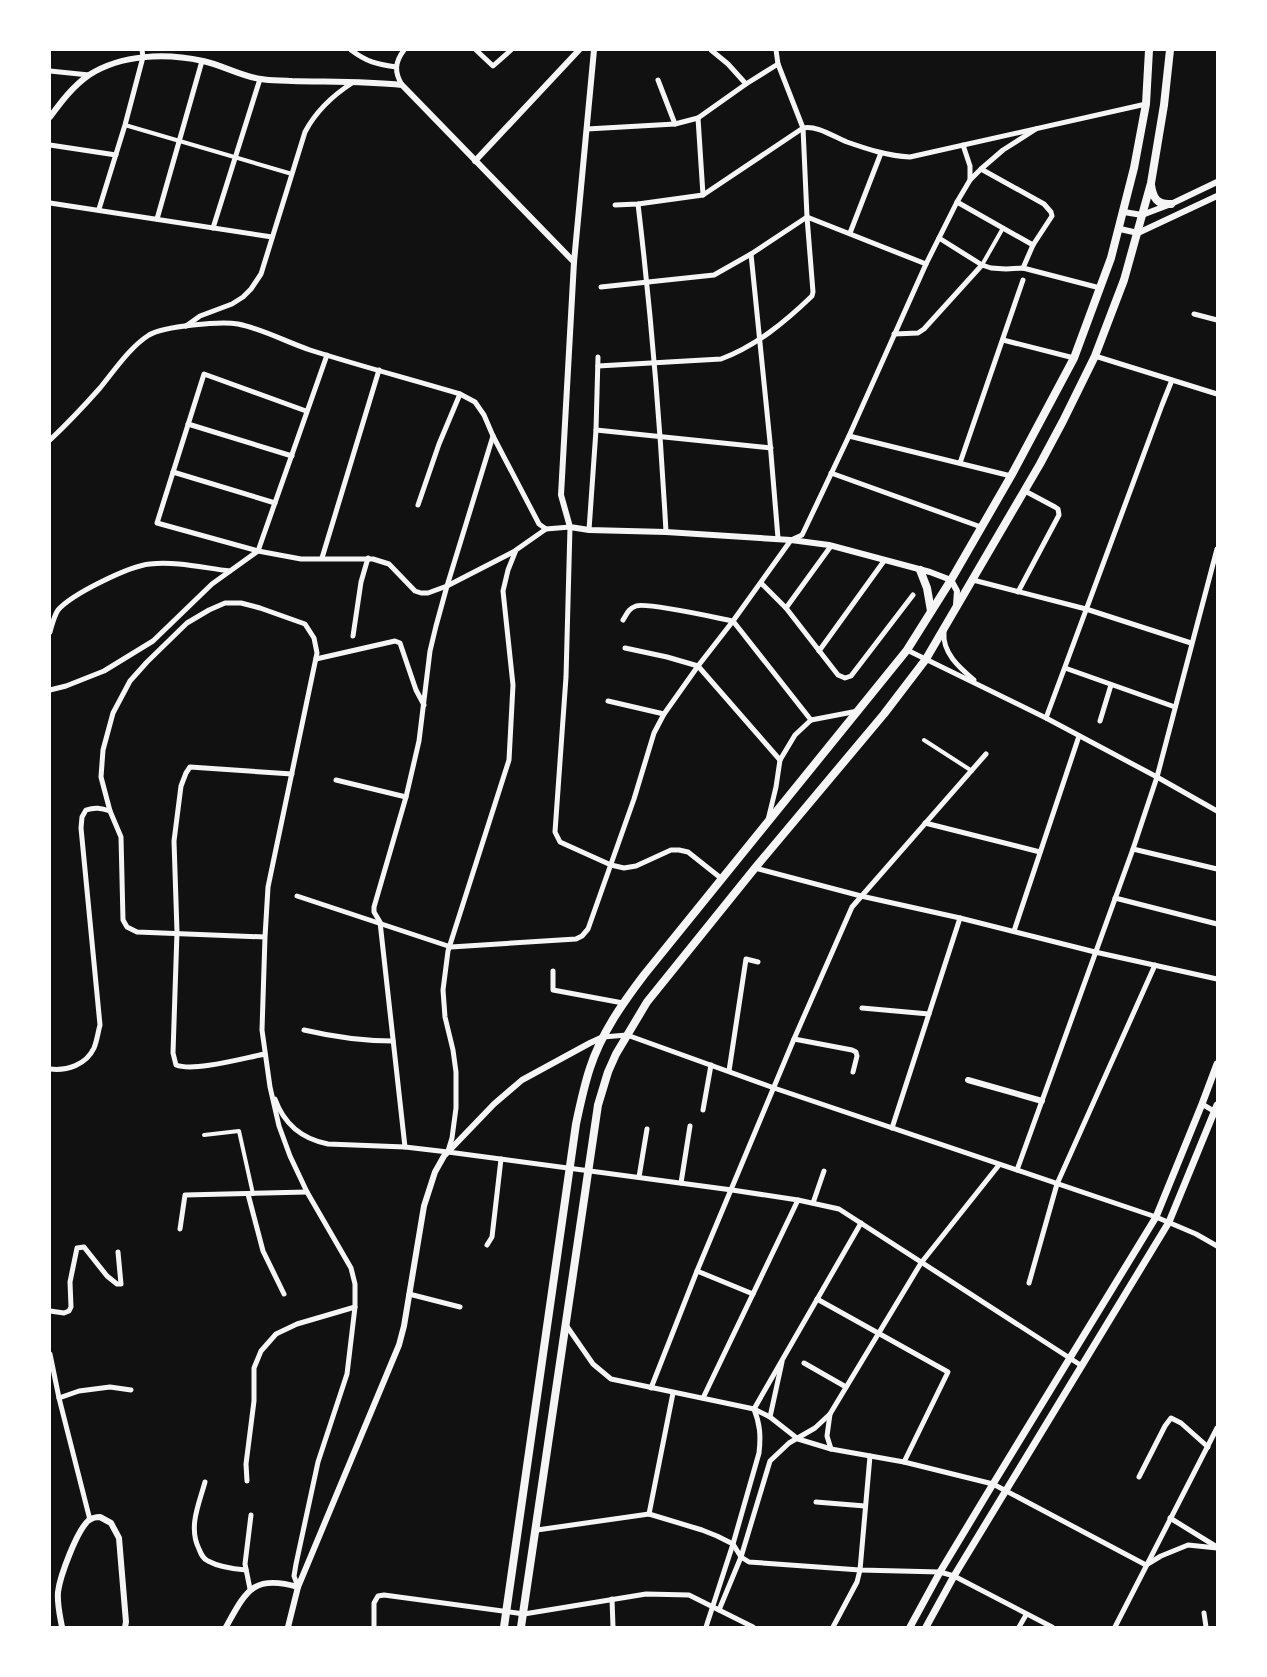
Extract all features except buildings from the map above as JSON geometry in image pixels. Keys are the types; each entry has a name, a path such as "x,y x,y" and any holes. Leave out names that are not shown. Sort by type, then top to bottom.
{"main road":[{"path":"504,1627 570,1168 582,1098 590,1067 603,1037 623,1003 907,650 951,580 1011,476 1074,358 1120,229 1146,104 1149,50"},
{"path":"521,1627 537,1530 565,1324 590,1171 598,1105 608,1072 647,1002 755,868 884,714 926,659 1025,491 1063,421 1095,356 1121,288 1151,183 1164,105 1170,50"},
{"path":"1151,183 1152,194 1157,201 1163,205 1171,204"},
{"path":"920,570 927,588 931,611"},
{"path":"910,1627 940,1572 1156,1217 1217,1064"},
{"path":"926,1627 954,1576 1169,1222 1216,1110"}],"street":[{"path":"351,50 366,61 396,67"},
{"path":"404,50 399,56 396,67 397,77 402,85 574,262"},
{"path":"476,50 493,66 511,50"},
{"path":"475,161 579,50"},
{"path":"594,50 574,262 561,495 570,527 566,677 555,832 560,842 624,868 636,866 671,850 679,850 688,852 722,878"},
{"path":"711,50 728,64 746,84"},
{"path":"598,366 721,359 760,340 812,296 803,128 778,64 776,50"},
{"path":"50,117 67,96 89,75 143,54 202,61 260,79 352,83 375,82 402,85"},
{"path":"99,209 125,125 143,54"},
{"path":"157,219 202,61"},
{"path":"587,129 675,124 698,118 778,64"},
{"path":"50,71 89,75"},
{"path":"213,228 260,79"},
{"path":"658,80 675,124"},
{"path":"185,326 200,316 232,304 252,290 261,274 305,132 313,117 328,101 352,83"},
{"path":"615,205 638,204 703,195 803,128 810,126 845,141 881,153 894,157 910,157 1146,104"},
{"path":"698,118 703,195"},
{"path":"125,125 292,174"},
{"path":"297,896 451,947 576,939 582,936 588,929 634,799 654,733 664,714 791,540 804,532 926,264 970,180 1003,150 1036,129"},
{"path":"50,145 116,155"},
{"path":"963,145 970,166 970,180"},
{"path":"850,233 881,153"},
{"path":"981,169 1044,204 1051,212 1052,216 1033,245 1023,268"},
{"path":"1124,212 1142,215 1171,204 1217,182"},
{"path":"1120,229 1138,233 1217,196"},
{"path":"50,202 272,238"},
{"path":"957,202 1033,245"},
{"path":"638,204 661,436 666,532"},
{"path":"807,216 926,264"},
{"path":"601,287 714,275 751,254 807,216"},
{"path":"894,334 918,333 924,329 982,265 1003,228"},
{"path":"939,238 982,265 1000,269 1023,268 1100,288"},
{"path":"751,254 771,448 778,538"},
{"path":"960,463 1023,280"},
{"path":"1194,314 1217,320"},
{"path":"50,440 138,343 150,334 160,330 185,326 214,323 237,324 327,355 460,394 474,402 484,414 493,436 540,524 546,529"},
{"path":"1003,340 1074,358"},
{"path":"50,690 66,686 104,671 153,641 212,584 258,551 327,355"},
{"path":"1095,356 1217,394"},
{"path":"589,530 596,430 598,357"},
{"path":"322,558 379,370"},
{"path":"306,411 204,374 157,523 258,551 301,559 368,558 389,564 415,591 428,593 447,586 516,550 546,529 570,527 589,530 778,538 831,546 951,580 957,591 956,609"},
{"path":"1046,718 1172,380"},
{"path":"418,505 439,444 460,394"},
{"path":"188,424 292,456"},
{"path":"596,430 771,448"},
{"path":"406,1147 380,922 374,912 375,902 406,797 419,741 430,651 447,586 493,436"},
{"path":"849,436 1011,476"},
{"path":"173,472 274,503"},
{"path":"831,473 981,526"},
{"path":"1018,592 1059,515 1058,509 1025,491"},
{"path":"786,608 831,546"},
{"path":"1017,1170 1133,850 1157,777 1217,549"},
{"path":"448,1152 455,1124 456,1072 445,1016 443,990 448,951 451,947 509,760 512,685 503,591 508,570 516,550"},
{"path":"353,636 361,582 368,558"},
{"path":"819,651 884,561"},
{"path":"50,632 57,612 66,603 81,593 136,567 167,563 230,571"},
{"path":"973,580 1086,609 1191,643"},
{"path":"761,583 786,608 838,675 845,678 851,676 913,595"},
{"path":"265,937 177,932 137,932 127,927 124,920 121,836 110,811 101,777 103,750 113,713 130,681 187,623 209,610 225,604 241,604 280,614 305,624 314,638 316,656 268,887 262,1030 270,1087 279,1126 290,1156 307,1192 351,1268 355,1284 355,1307 346,1374 318,1462 296,1564 294,1576 298,1587"},
{"path":"623,620 629,609 638,605 733,621 811,720"},
{"path":"944,628 944,641 951,657 978,684"},
{"path":"153,641 162,648"},
{"path":"316,656 395,641 400,643 416,690 424,705"},
{"path":"624,648 644,651 698,666 780,760"},
{"path":"907,650 1046,718 1217,811"},
{"path":"1065,668 1174,707"},
{"path":"1100,722 1111,685"},
{"path":"608,701 664,714"},
{"path":"766,825 775,795 780,760 795,735 811,720 859,711"},
{"path":"1014,931 1079,736"},
{"path":"924,740 972,771"},
{"path":"651,1388 794,1039 852,907 986,754"},
{"path":"265,1054 204,1066 176,1065 173,1053 177,932 174,841 181,786 190,767 292,774"},
{"path":"336,780 406,797"},
{"path":"50,1069 69,1069 85,1060 94,1048 100,1024 81,828 82,817 86,810 102,808 110,811"},
{"path":"925,823 1040,852"},
{"path":"1133,850 1217,869"},
{"path":"755,868 860,896 1217,979"},
{"path":"1115,898 1217,924"},
{"path":"892,1128 960,918"},
{"path":"729,1071 746,959 758,962"},
{"path":"1029,1283 1057,1184 1156,965"},
{"path":"553,971 553,990 623,1003"},
{"path":"862,1008 929,1014"},
{"path":"304,1030 358,1040 393,1041"},
{"path":"288,1627 298,1587 399,1345 404,1326 424,1206 435,1172 448,1152 494,1104 522,1080 603,1037 627,1035 774,1088 1156,1217 1196,1234 1217,1246"},
{"path":"794,1039 856,1052 857,1056 853,1072"},
{"path":"702,1110 711,1065"},
{"path":"968,1080 1042,1102"},
{"path":"270,1087 280,1113 297,1132 316,1141 328,1144 406,1147 448,1152 732,1190 798,1200 839,1209 1082,1366"},
{"path":"1202,1104 1216,1110"},
{"path":"681,1183 690,1126"},
{"path":"639,1178 647,1129"},
{"path":"204,1134 238,1131 250,1194 264,1251 284,1294"},
{"path":"487,1245 492,1238 501,1159"},
{"path":"719,1610 741,1557 770,1461 777,1453 815,1428 830,1414 921,1263 999,1165"},
{"path":"813,1203 824,1171"},
{"path":"180,1228 184,1195 307,1192"},
{"path":"703,1398 798,1200"},
{"path":"754,1409 861,1223"},
{"path":"50,1311 64,1313 69,1311 70,1282 77,1248 84,1247 107,1276 117,1284 121,1284 118,1252"},
{"path":"697,1272 753,1294"},
{"path":"409,1294 460,1307"},
{"path":"817,1300 948,1372 904,1462"},
{"path":"247,1481 246,1464 254,1401 254,1368 261,1351 276,1334 297,1324 355,1307"},
{"path":"565,1324 593,1364 605,1376 618,1381 754,1409 770,1416 798,1439 831,1449 904,1462 993,1484 1146,1565"},
{"path":"50,1354 58,1398 90,1520"},
{"path":"770,1416 783,1357"},
{"path":"804,1363 846,1387"},
{"path":"58,1398 79,1391 110,1387 131,1390"},
{"path":"649,1514 673,1393"},
{"path":"706,1627 733,1544 759,1453 761,1437 759,1422 754,1409"},
{"path":"830,1414 827,1436 831,1449"},
{"path":"1139,1477 1171,1418 1181,1423 1208,1447"},
{"path":"1115,1627 1217,1428"},
{"path":"833,1627 857,1582 860,1570 870,1456"},
{"path":"205,1482 196,1511 194,1526 197,1546 207,1561 233,1569 246,1570"},
{"path":"816,1502 865,1506"},
{"path":"537,1530 649,1514 702,1530 733,1544 741,1557 749,1562 860,1570 940,1572 954,1576 1052,1627"},
{"path":"250,1589 245,1564 251,1515"},
{"path":"62,1627 58,1603 60,1582 79,1534 90,1520 100,1517 106,1519 115,1529 119,1538 125,1627"},
{"path":"1170,1518 1217,1547"},
{"path":"1146,1565 1161,1556 1188,1545 1217,1547"},
{"path":"226,1627 241,1600 250,1589 271,1582 283,1582 298,1587"},
{"path":"374,1627 374,1603 378,1596 384,1595 464,1604 524,1614 646,1594 689,1595 753,1627"},
{"path":"612,1599 613,1627"},
{"path":"1204,1614 1206,1627"},
{"path":"1019,1627 1026,1615"}]}
